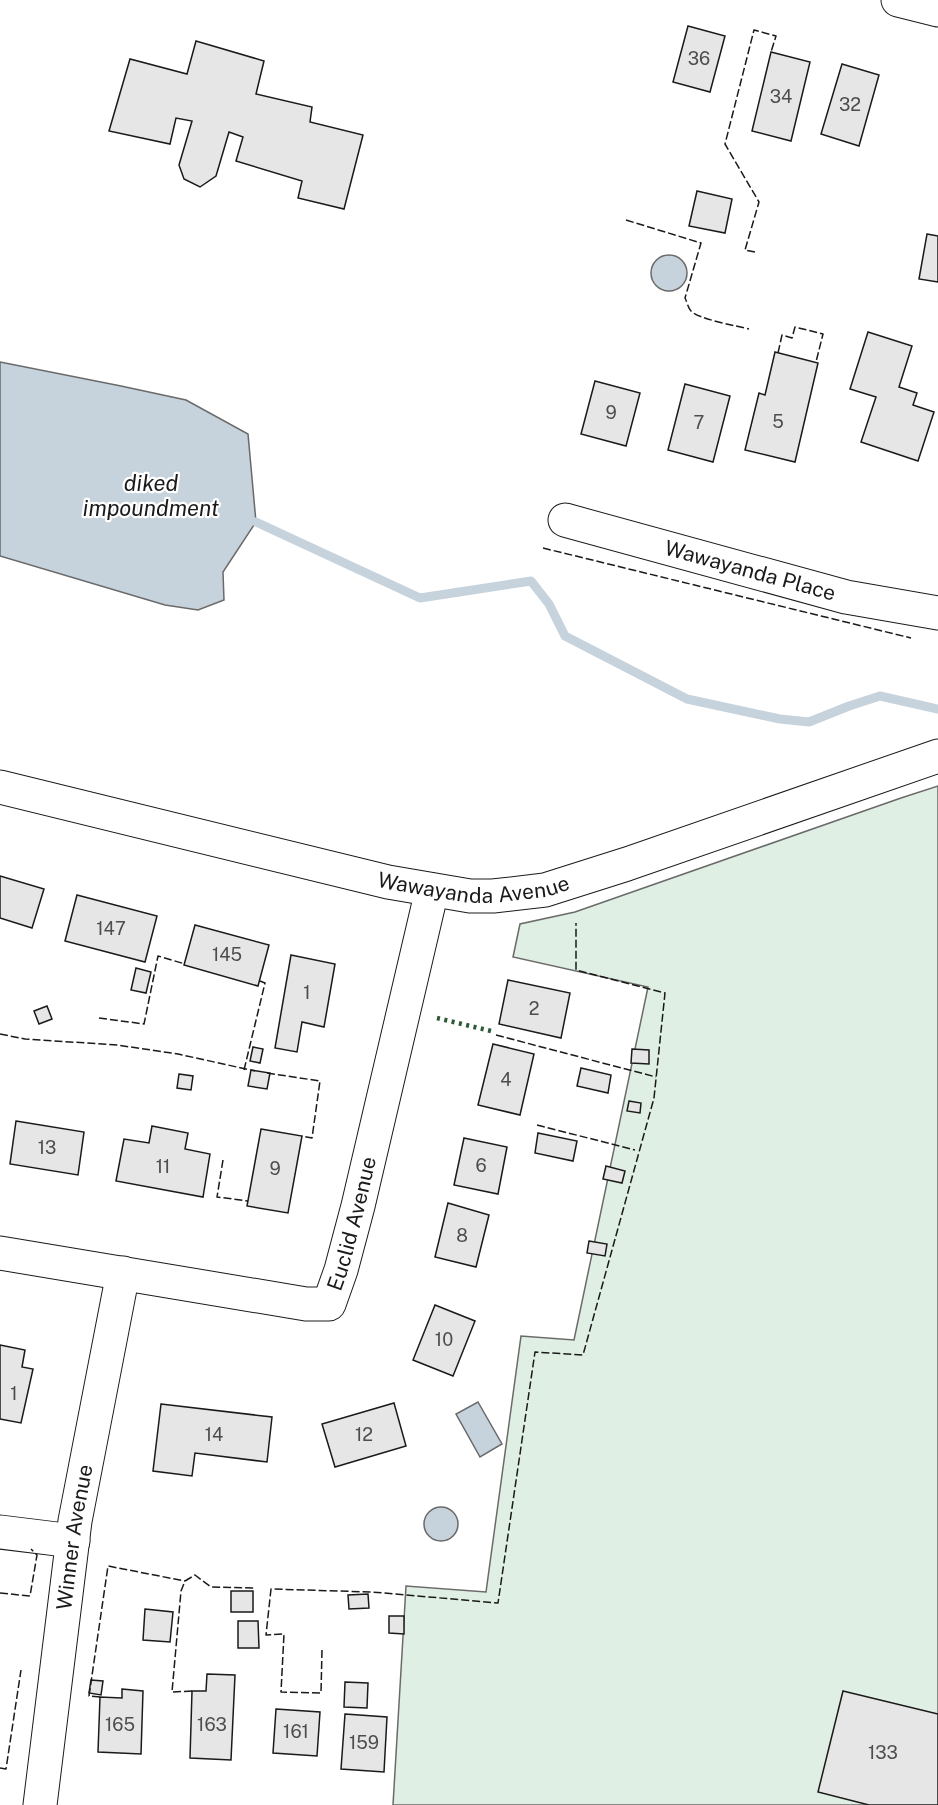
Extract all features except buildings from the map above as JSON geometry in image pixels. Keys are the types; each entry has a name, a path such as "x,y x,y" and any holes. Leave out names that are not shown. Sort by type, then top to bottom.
{"street":[{"path":"898,0 938,10"},
{"name":"Wawayanda Place","path":"565,520 846,597 938,614"},
{"name":"Wawayanda Avenue","path":"0,787 377,880 470,896 493,896 545,890 627,864 938,756"},
{"name":"Euclid Avenue","path":"0,1253 306,1304 329,1304 341,1270 358,1206 432,890"},
{"name":"Winner Avenue","path":"40,1805 73,1541 123,1273"},
{"path":"0,1532 73,1541"}],"green space":[{"path":"938,786 938,1805 393,1805 406,1586 486,1592 521,1336 574,1340 648,987 513,957 520,924 575,912"}],"water":[{"path":"669,255 681,261 687,273 681,285 669,291 657,285 651,273 657,261"},
{"name":"diked impoundment","path":"0,362 186,400 248,434 256,522 223,572 224,600 198,610 165,605 0,556"},
{"path":"478,1402 502,1444 480,1457 456,1414"},
{"path":"441,1507 453,1512 458,1524 453,1536 441,1541 429,1536 424,1524 429,1512"}],"waterway":[{"path":"256,522 420,598 531,581 549,604 565,636 687,699 780,719 809,722 880,696 938,709"}],"hedge":[{"path":"437,1018 491,1031"}],"fence":[{"path":"755,252 745,250 759,202 725,144 754,30 776,36 771,52"},
{"path":"626,220 701,243 685,298 689,308 701,317 749,329"},
{"path":"778,353 782,335 792,338 795,327 823,334 816,362"},
{"path":"543,548 911,638"},
{"path":"322,1650 321,1693 281,1692 284,1634 266,1635 271,1589 372,1592 498,1603 535,1352 583,1355 654,1098 665,993 576,970 576,923"},
{"path":"99,1018 144,1024 158,956 185,964"},
{"path":"244,1070 265,983 260,981"},
{"path":"0,1034 25,1039 117,1045 178,1054 255,1071"},
{"path":"496,1035 656,1077"},
{"path":"267,1073 320,1081 312,1138 302,1136"},
{"path":"537,1125 635,1150"},
{"path":"223,1160 217,1197 248,1201"},
{"path":"0,1593 30,1596 37,1555 31,1549"},
{"path":"100,1697 89,1696 108,1566 185,1581"},
{"path":"192,1691 172,1692 181,1591 185,1581 195,1575 211,1587 255,1588"},
{"path":"0,1768 6,1769 21,1670"}]}
